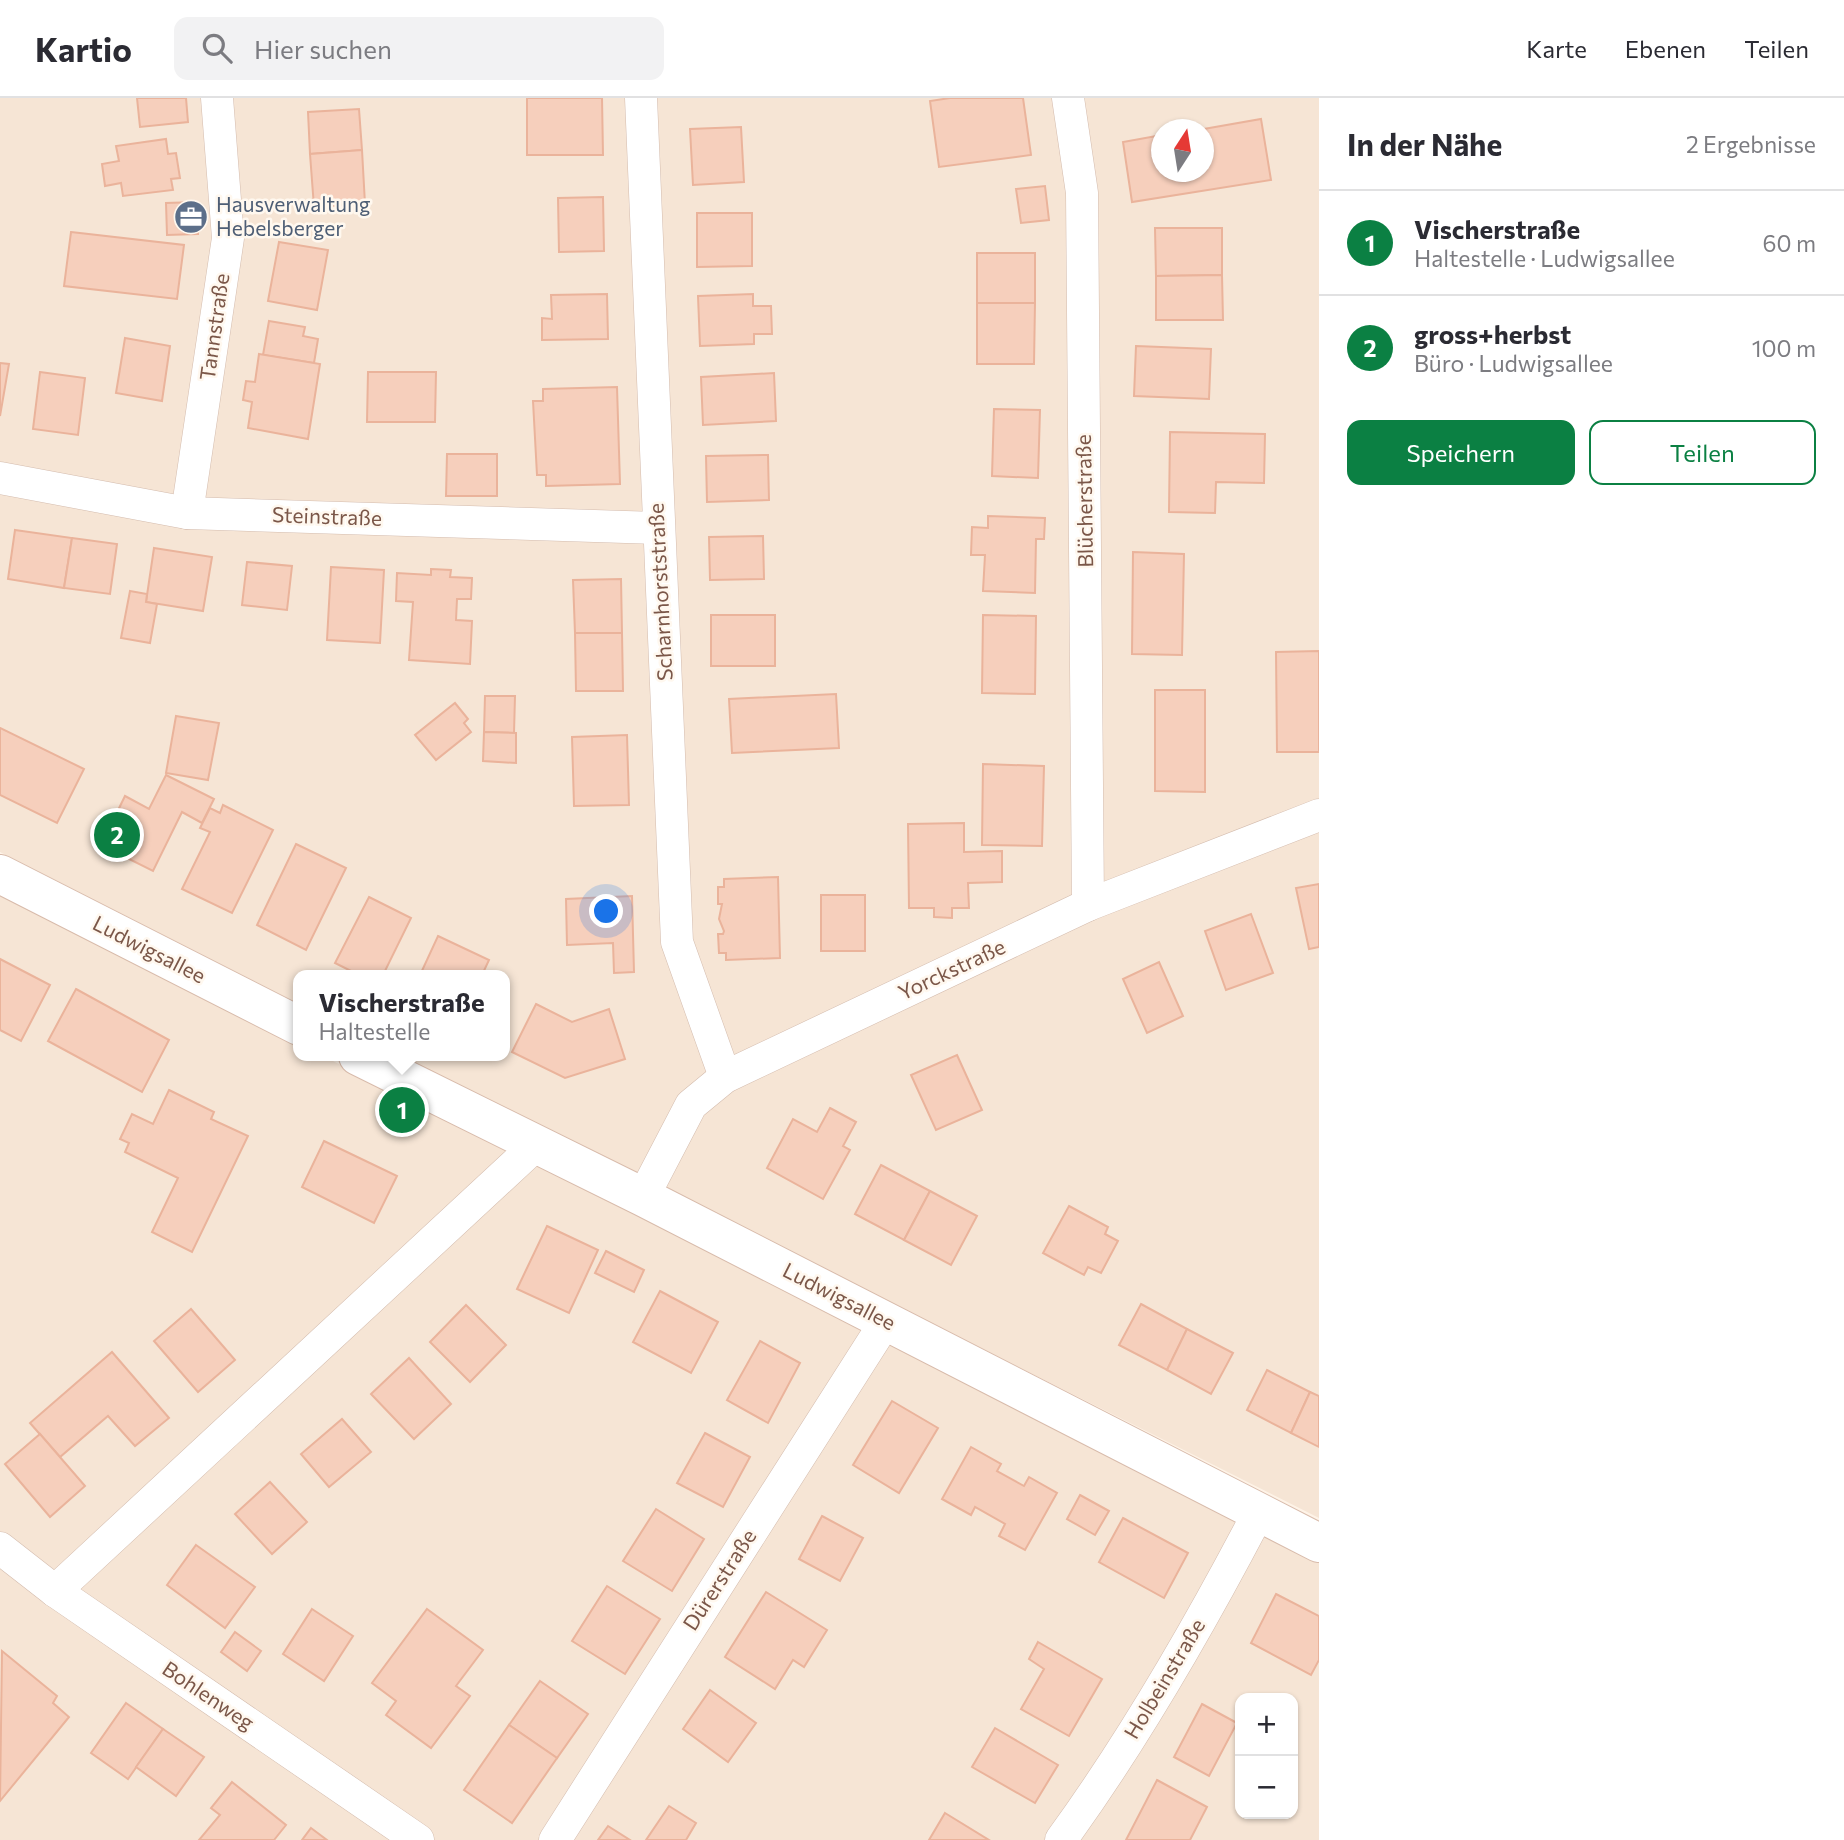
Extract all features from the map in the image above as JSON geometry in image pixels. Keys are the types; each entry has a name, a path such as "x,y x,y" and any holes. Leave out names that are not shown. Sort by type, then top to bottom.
{"street":[{"name":"Tannstraße","path":"187,513 228,238 217,98"},
{"name":"Scharnhorststraße","path":"641,98 657,527 677,942 724,1077"},
{"name":"Blücherstraße","path":"1068,98 1082,193 1088,905"},
{"name":"Steinstraße","path":"0,478 187,513 657,527"},
{"name":"Yorckstraße","path":"643,1197 691,1105 724,1077 1088,905 1319,815"},
{"name":"Ludwigsallee","path":"0,874 293,1023"},
{"name":"Ludwigsallee","path":"368,1061 643,1197 1319,1543"},
{"path":"55,1591 537,1144"},
{"name":"Dürerstraße","path":"555,1840 886,1321"},
{"name":"Holbeinstraße","path":"1061,1840 1110,1772 1224,1581 1258,1512"},
{"name":"Bohlenweg","path":"0,1548 55,1591 418,1840"}],"shaded area":[{"path":"0,98 1319,98 1319,1518 410,1061 510,1061 510,970 293,970 293,1001 0,852"},
{"path":"0,891 293,1040 293,1061 333,1061 1319,1561 1319,1840 0,1840"}],"building":[{"path":"137,98 186,98 188,122 140,127"},
{"path":"527,98 602,98 603,155 527,155"},
{"path":"950,98 1023,98 1031,155 939,167 930,101"},
{"path":"359,109 362,150 310,154 308,112"},
{"path":"1261,119 1271,180 1132,202 1123,142 1151,137 1151,182 1214,182 1214,127"},
{"path":"741,127 744,182 693,185 690,129"},
{"path":"166,139 168,154 176,153 180,178 171,179 173,190 123,196 121,183 105,186 102,164 119,161 116,146"},
{"path":"362,150 365,204 314,207 310,154"},
{"path":"1045,186 1049,220 1021,223 1016,189"},
{"path":"603,197 604,251 559,252 558,198"},
{"path":"197,202 198,234 167,235 166,203"},
{"path":"697,213 752,213 752,266 697,267"},
{"path":"1155,228 1222,228 1222,275 1156,276"},
{"path":"71,232 184,245 177,299 64,286"},
{"path":"279,242 328,250 317,310 268,301"},
{"path":"977,253 1035,253 1035,303 977,303"},
{"path":"1222,275 1223,320 1156,320 1156,276"},
{"path":"607,294 608,339 542,340 542,318 552,319 551,295"},
{"path":"753,294 753,306 771,306 772,334 754,334 754,344 700,346 698,296"},
{"path":"977,303 1035,303 1034,364 977,364"},
{"path":"269,321 305,327 303,336 318,339 314,363 263,355"},
{"path":"125,338 170,346 162,401 116,393"},
{"path":"1136,346 1211,349 1209,399 1134,396"},
{"path":"259,354 320,364 308,439 248,428 252,402 243,400 246,381 255,382"},
{"path":"0,363 9,364 0,416"},
{"path":"40,372 85,378 78,435 33,429"},
{"path":"368,372 436,372 435,422 367,422"},
{"path":"774,373 776,421 703,425 701,377"},
{"path":"617,387 620,484 546,486 546,475 537,475 533,401 543,401 543,389"},
{"path":"994,409 1040,410 1038,478 992,476"},
{"path":"1170,432 1265,434 1264,483 1216,482 1215,513 1169,512"},
{"path":"447,454 497,454 497,496 446,496"},
{"path":"768,455 769,500 707,502 706,456"},
{"path":"988,516 1045,518 1044,539 1036,539 1035,593 983,591 985,555 971,555 972,527 988,528"},
{"path":"15,530 72,538 64,588 8,579"},
{"path":"763,536 764,579 710,580 709,537"},
{"path":"72,538 117,544 110,594 64,588"},
{"path":"154,548 212,557 203,611 146,602"},
{"path":"1133,552 1184,554 1182,655 1132,654"},
{"path":"247,562 292,566 287,610 242,605"},
{"path":"331,567 384,570 380,643 327,640"},
{"path":"431,569 451,570 450,577 472,578 471,599 457,599 456,620 472,621 470,664 409,660 413,602 396,601 397,573 431,575"},
{"path":"621,579 622,633 575,633 573,580"},
{"path":"130,591 147,594 146,602 157,604 150,643 121,638"},
{"path":"711,615 775,615 775,666 711,666"},
{"path":"983,615 1036,616 1035,694 982,693"},
{"path":"575,633 622,633 623,691 576,691"},
{"path":"1319,651 1319,752 1277,752 1276,652"},
{"path":"1155,690 1205,690 1205,792 1155,791"},
{"path":"836,694 839,748 732,753 729,699"},
{"path":"485,696 515,696 514,733 484,732"},
{"path":"455,703 468,719 464,723 471,732 436,760 415,735"},
{"path":"176,716 219,723 208,780 166,773"},
{"path":"0,728 84,769 57,823 0,795"},
{"path":"484,732 516,733 516,763 483,761"},
{"path":"627,735 629,805 574,806 572,737"},
{"path":"983,764 1044,766 1042,846 982,845"},
{"path":"166,775 214,799 202,823 182,812 153,871 101,845 125,796 149,809"},
{"path":"223,805 273,830 232,913 182,889 210,832 200,828 210,808 220,813"},
{"path":"964,823 964,852 1002,851 1002,882 968,883 969,908 952,908 952,918 934,917 934,908 909,908 908,824"},
{"path":"296,844 346,868 306,950 257,925"},
{"path":"778,877 780,958 726,960 726,953 719,953 718,934 723,934 724,931 719,919 722,904 718,904 718,887 724,887 724,879"},
{"path":"1319,884 1319,947 1309,949 1296,888"},
{"path":"821,895 865,895 865,951 821,951"},
{"path":"632,896 634,972 614,973 613,943 567,945 566,899"},
{"path":"369,897 411,918 385,970 349,970 335,963"},
{"path":"1251,914 1273,973 1226,990 1205,931"},
{"path":"438,936 489,960 484,970 422,970"},
{"path":"0,959 50,985 21,1041 0,1030"},
{"path":"1159,962 1183,1016 1147,1033 1123,979"},
{"path":"76,989 169,1040 142,1092 48,1041"},
{"path":"536,1004 572,1022 609,1009 625,1059 565,1078 512,1052"},
{"path":"957,1055 982,1110 936,1130 911,1075"},
{"path":"169,1090 214,1112 211,1119 248,1136 192,1252 152,1232 178,1178 125,1152 129,1143 120,1139 132,1114 153,1124"},
{"path":"830,1108 856,1122 843,1146 850,1150 823,1199 767,1168 793,1119 817,1132"},
{"path":"324,1141 397,1176 374,1223 302,1187"},
{"path":"881,1165 930,1191 904,1240 855,1214"},
{"path":"930,1191 977,1216 951,1265 904,1240"},
{"path":"1069,1206 1108,1227 1105,1234 1118,1241 1101,1273 1088,1267 1084,1275 1043,1253"},
{"path":"547,1226 598,1250 569,1313 517,1289"},
{"path":"606,1251 644,1270 634,1292 595,1273"},
{"path":"660,1291 718,1322 691,1373 633,1342"},
{"path":"1141,1304 1187,1329 1167,1370 1119,1345"},
{"path":"466,1305 506,1345 470,1382 430,1342"},
{"path":"191,1309 235,1360 198,1392 154,1341"},
{"path":"1187,1329 1233,1353 1211,1394 1167,1370"},
{"path":"760,1341 800,1363 768,1423 727,1400"},
{"path":"112,1352 169,1418 135,1446 108,1416 60,1457 30,1423"},
{"path":"409,1358 451,1404 414,1439 371,1394"},
{"path":"1267,1370 1310,1392 1291,1433 1247,1410"},
{"path":"1310,1392 1319,1396 1319,1447 1291,1433"},
{"path":"892,1401 938,1428 899,1493 853,1465"},
{"path":"342,1419 371,1452 329,1487 301,1454"},
{"path":"705,1433 750,1457 723,1507 677,1483"},
{"path":"40,1434 85,1486 50,1517 5,1464"},
{"path":"971,1447 1001,1464 997,1471 1024,1486 1029,1477 1057,1493 1025,1550 999,1536 1005,1524 975,1507 971,1515 942,1499"},
{"path":"270,1482 307,1522 272,1554 235,1514"},
{"path":"1080,1495 1109,1511 1095,1535 1067,1519"},
{"path":"656,1509 704,1539 672,1591 623,1561"},
{"path":"822,1516 863,1538 840,1581 799,1559"},
{"path":"1123,1518 1188,1553 1164,1598 1099,1562"},
{"path":"196,1545 255,1587 225,1628 167,1585"},
{"path":"607,1586 660,1619 625,1674 572,1641"},
{"path":"766,1592 827,1630 804,1667 793,1660 775,1689 725,1657"},
{"path":"1276,1594 1319,1616 1319,1660 1311,1675 1251,1643"},
{"path":"312,1609 353,1636 324,1681 283,1654"},
{"path":"427,1609 483,1650 456,1686 470,1696 431,1748 386,1715 396,1701 372,1683"},
{"path":"235,1632 261,1651 247,1671 221,1652"},
{"path":"1038,1642 1102,1679 1069,1736 1021,1709 1044,1669 1029,1659"},
{"path":"2,1651 57,1696 53,1703 69,1717 0,1801"},
{"path":"540,1681 588,1714 557,1758 509,1725"},
{"path":"710,1690 756,1723 728,1762 683,1729"},
{"path":"126,1703 163,1729 128,1779 91,1753"},
{"path":"1202,1704 1235,1722 1235,1727 1209,1776 1174,1757"},
{"path":"509,1725 557,1758 512,1823 464,1790"},
{"path":"995,1728 1058,1765 1035,1803 972,1767"},
{"path":"163,1729 204,1757 176,1796 136,1767"},
{"path":"1157,1780 1207,1807 1190,1840 1126,1840"},
{"path":"232,1782 286,1825 274,1840 199,1840 220,1815 211,1808"},
{"path":"669,1806 696,1823 686,1840 646,1840"},
{"path":"945,1813 989,1840 929,1840"},
{"path":"608,1826 630,1840 598,1840"},
{"path":"311,1828 327,1840 302,1840"}],"place":[{"name":"Hausverwaltung Hebelsberger","path":"191,217"},
{"name":"gross+herbst","path":"117,835"},
{"name":"Vischerstraße","path":"402,1110"}]}
